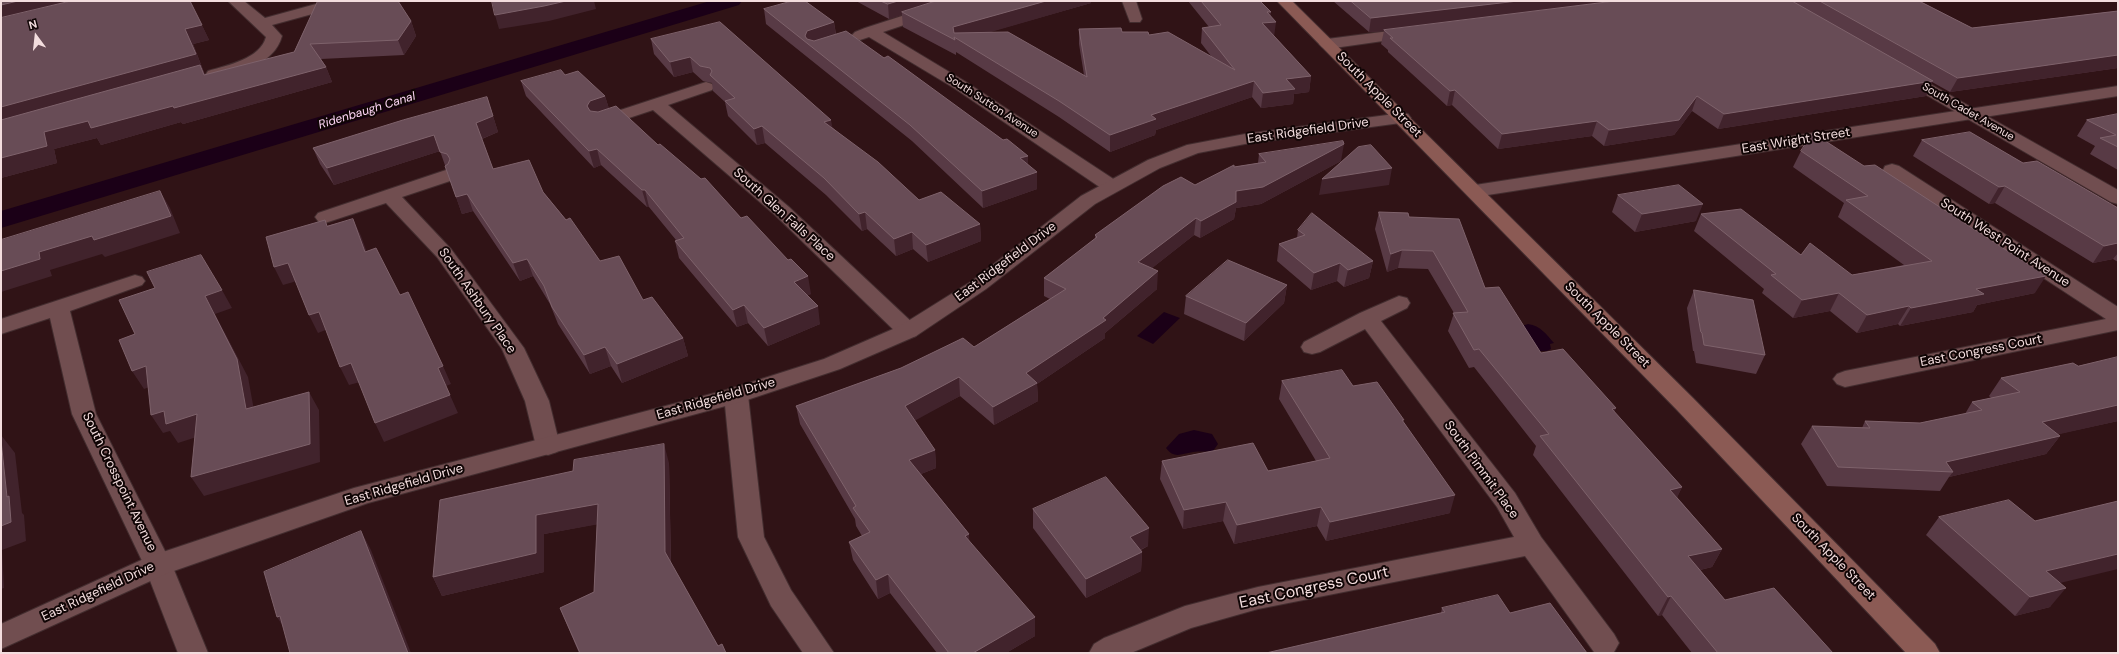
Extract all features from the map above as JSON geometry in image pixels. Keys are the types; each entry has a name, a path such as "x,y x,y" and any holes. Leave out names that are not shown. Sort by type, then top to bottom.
{"main road":[{"name":"South Apple Street","path":"1284,1 1475,191 1685,404 1925,653"}],"street":[{"path":"196,79 246,64 267,52 274,44 274,36 262,23 235,1"},
{"path":"262,23 344,1"},
{"path":"850,38 962,1"},
{"path":"1129,1 1135,19"},
{"name":"South Sutton Avenue","path":"870,31 960,85 1111,186"},
{"path":"1327,44 1427,31"},
{"name":"South Cadet Avenue","path":"1887,66 2118,198"},
{"path":"602,122 706,87"},
{"name":"East Wright Street","path":"1475,191 2118,92"},
{"name":"South Glen Falls Place","path":"656,104 782,211 908,331"},
{"name":"East Ridgefield Drive","path":"1,637 158,564 363,495 736,395 832,364 908,331 979,285 1088,200 1111,186 1154,164 1193,149 1245,139 1402,118"},
{"name":"South West Point Avenue","path":"1892,170 2118,317"},
{"path":"325,217 446,176"},
{"name":"South Ashbury Place","path":"389,195 444,253 513,348 537,401 548,446"},
{"path":"1,327 135,281"},
{"path":"1312,347 1399,303"},
{"name":"South Crosspoint Avenue","path":"58,307 84,414 158,564 193,653"},
{"name":"South Pimmit Place","path":"1368,318 1506,500 1531,544 1604,643"},
{"name":"East Congress Court","path":"1845,379 2118,323"},
{"path":"736,395 751,537 781,598 819,653"},
{"name":"East Congress Court","path":"1104,653 1114,647 1185,618 1258,598 1531,544"}],"shaded area":[{"path":"1164,312 1180,318 1153,344 1137,336"},
{"path":"1528,324 1533,325 1546,334 1554,343 1550,344 1551,349 1547,351 1539,351 1522,326"},
{"path":"1194,430 1212,434 1218,444 1213,451 1175,455 1166,448 1179,434"}],"building":[{"path":"1,1 18,1 1,5"},
{"path":"71,1 190,1 202,25 185,29 196,54 1,107 1,18"},
{"path":"318,1 398,1 411,21 398,40 310,44 326,67 174,108 173,106 91,128 88,121 44,132 47,146 1,158 1,120 200,65 204,75 294,52"},
{"path":"492,1 566,1 495,15"},
{"path":"792,1 805,1 834,22 807,31 805,36 807,39 814,41 846,31 884,58 888,56 1003,140 1007,139 1028,156 1020,158 1037,172 982,191 910,125 764,9"},
{"path":"881,1 898,1 888,4"},
{"path":"936,1 1046,1 953,27 954,33 1008,32 1087,77 1079,29 1121,28 1122,32 1148,32 1149,35 1168,32 1235,70 1202,28 1221,25 1201,1 1260,1 1271,12 1267,12 1276,22 1262,23 1311,76 1286,79 1295,89 1263,93 1254,81 1151,115 1156,119 1110,135 1059,101 954,37 955,40 902,12"},
{"path":"1351,1 1518,1 1371,18"},
{"path":"1615,1 1792,1 1933,81 1724,114 1697,96 1679,120 1609,130 1597,121 1502,134 1455,90 1450,91 1390,38 1393,38 1384,30"},
{"path":"1820,1 1919,1 1972,28 2118,11 2118,55 1958,78"},
{"path":"720,22 831,120 824,122 878,162 919,200 941,192 980,224 926,245 912,232 894,239 865,212 859,214 824,178 762,126 754,129 725,101 735,98 710,75 712,71 710,68 700,66 690,57 670,62 651,39"},
{"path":"561,70 565,75 578,71 605,96 590,101 587,106 590,111 598,112 616,106 658,145 660,144 701,179 705,178 741,218 747,216 788,260 791,259 808,276 794,282 818,306 764,328 744,305 733,310 675,241 684,238 645,190 642,190 597,149 589,151 521,81"},
{"path":"487,97 493,116 476,123 493,169 529,160 543,192 566,220 570,218 600,261 619,256 643,300 652,297 683,338 617,364 605,347 584,355 552,307 544,286 527,259 513,263 467,194 456,197 445,166 448,164 450,159 447,154 440,152 434,135 327,168 313,148 403,120"},
{"path":"2118,114 2118,147 2100,138 2116,135 2087,120"},
{"path":"1970,132 2023,163 2037,161 2118,208 2118,243 2104,246 2005,186 1999,187 1922,140"},
{"path":"1813,133 1864,166 1875,165 2046,276 1976,289 1984,294 1911,308 1909,306 1867,315 1839,293 1802,300 1771,275 1776,274 1701,214 1741,209 1801,255 1810,243 1852,275 1932,261 1846,200 1868,196 1801,151"},
{"path":"1343,141 1344,144 1263,187 1236,191 1236,202 1201,221 1196,218 1138,262 1158,271 1103,318 1106,320 1026,373 1037,383 993,407 959,377 905,406 935,450 909,460 969,534 965,536 1035,617 973,653 949,653 888,574 876,580 849,542 870,532 853,508 856,506 796,406 901,368 963,338 974,347 1066,289 1044,278 1097,237 1095,235 1163,186 1181,177 1195,185 1234,165 1234,167 1266,162 1259,154"},
{"path":"1371,145 1392,168 1322,179 1358,147"},
{"path":"1679,185 1703,204 1642,214 1618,195"},
{"path":"160,191 171,216 94,240 92,236 39,252 40,259 1,271 1,240"},
{"path":"1379,212 1408,213 1409,217 1459,219 1485,288 1499,287 1541,353 1563,349 1616,408 1612,409 1682,487 1670,490 1722,549 1688,556 1725,600 1774,588 1833,653 1718,653 1671,596 1668,597 1540,436 1549,434 1479,349 1474,350 1453,313 1468,312 1433,251 1402,250 1391,254"},
{"path":"1312,213 1373,261 1348,270 1340,263 1314,273 1279,244 1305,235 1298,230"},
{"path":"353,219 365,252 376,248 400,295 408,292 443,366 438,368 450,395 375,423 351,363 340,367 319,312 309,315 288,263 274,267 266,237 325,220 327,226"},
{"path":"201,255 222,290 205,296 237,359 246,409 309,392 310,444 191,477 197,414 166,424 164,411 151,415 146,366 132,371 119,340 135,334 119,300 155,288 147,272"},
{"path":"1228,260 1287,285 1246,323 1186,296"},
{"path":"1694,290 1753,300 1765,355 1704,345"},
{"path":"2118,357 2118,405 2042,422 2060,436 1946,462 1953,472 1838,467 1812,426 1870,428 1865,421 1920,423 1982,410 1972,402 2020,392 2001,378 2073,363 2078,366"},
{"path":"1342,370 1353,386 1377,382 1455,495 1330,522 1321,507 1237,525 1226,502 1184,510 1162,461 1253,443 1268,471 1330,458 1282,381"},
{"path":"1,440 11,522 1,526"},
{"path":"664,444 665,552 718,646 722,644 726,653 580,653 560,608 594,592 598,504 536,515 536,553 433,577 440,500 573,471 574,460"},
{"path":"1106,477 1149,528 1130,537 1142,552 1086,579 1033,509"},
{"path":"2009,500 2035,521 2118,501 2118,554 2046,571 2066,588 2030,597 1939,517"},
{"path":"361,531 408,653 290,653 280,616 277,617 264,572"},
{"path":"1498,595 1510,613 1550,603 1587,653 1266,653 1445,612 1442,608"}],"waterway":[{"name":"Ridenbaugh Canal","path":"1,220 732,1"}]}
